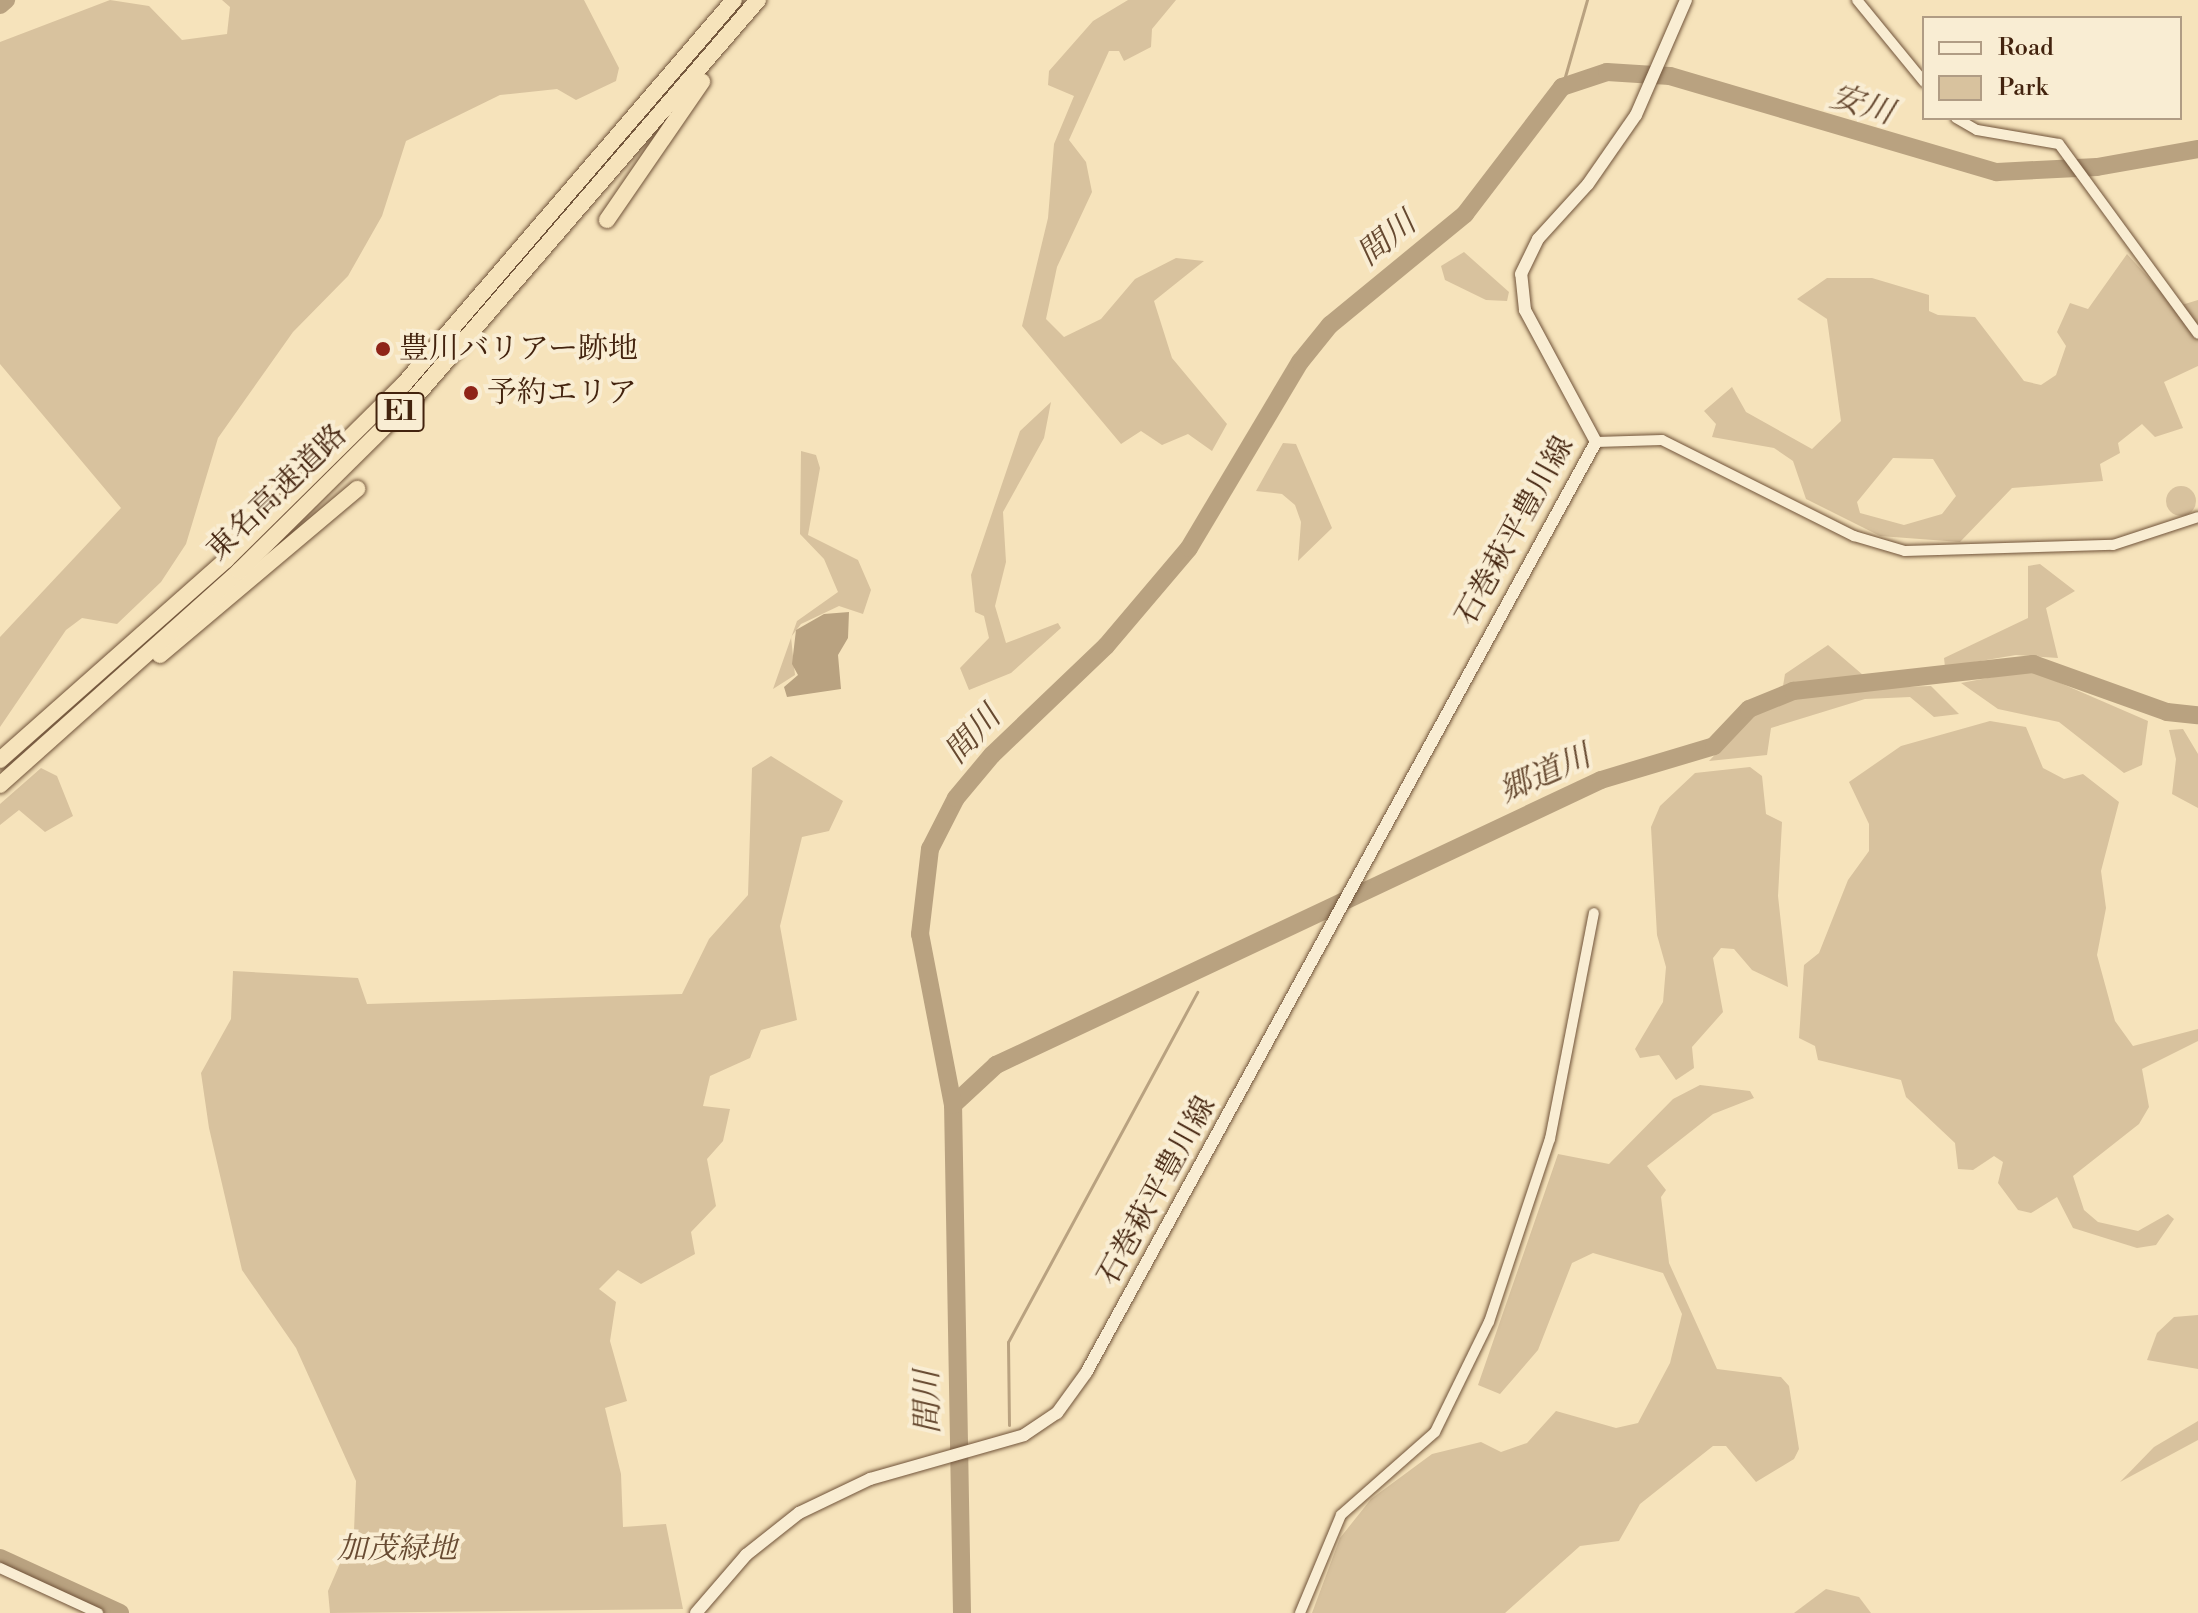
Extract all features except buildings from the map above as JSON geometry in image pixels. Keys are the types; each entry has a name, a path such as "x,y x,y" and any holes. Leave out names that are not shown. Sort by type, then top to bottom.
{"highway":[{"name":"東名高速道路","path":"0,760 226,560 404,384 734,0"},
{"name":"東名高速道路","path":"0,785 112,687 417,395 758,0"},
{"path":"607,220 737,26"},
{"path":"112,687 179,643 357,489"}],"main road":[{"name":"石巻萩平豊川線","path":"696,1613 746,1555 799,1513 870,1479 987,1448 1041,1426 1071,1395 1596,442 1525,310 1521,274 1538,239 1588,184 1650,84 1658,59 1686,0"}],"street":[{"path":"1857,0 1922,80"},
{"path":"1960,120 1977,130 2048,138 2069,155 2198,334"},
{"path":"1596,442 1673,443 1854,536 1905,551 2113,545 2198,517"},
{"path":"1300,1613 1341,1515 1435,1432 1489,1322 1550,1139 1594,913"},
{"path":"0,1568 98,1613"}],"green space":[{"path":"110,0 149,6 182,40 227,34 230,7 222,0 584,0 619,68 616,81 576,100 557,89 500,95 406,141 382,216 348,276 293,332 218,438 186,544 161,582 117,624 82,618 66,630 0,727 0,637 121,508 0,364 0,42"},
{"path":"1128,0 1176,0 1152,29 1151,47 1124,61 1119,51 1109,51 1069,140 1086,162 1092,192 1057,267 1046,319 1064,337 1101,319 1135,279 1176,258 1204,261 1154,301 1172,358 1227,424 1212,451 1188,434 1162,445 1141,431 1121,444 1022,326 1048,218 1054,144 1074,96 1048,85 1049,71 1093,21"},
{"path":"1464,252 1509,292 1507,301 1486,300 1445,280 1441,266"},
{"path":"2127,254 2175,307 2198,300 2198,366 2164,382 2183,428 2155,437 2142,424 2118,443 2120,453 2100,464 2103,481 2012,488 1960,542 1880,536 1806,499 1793,461 1774,448 1712,437 1716,424 1704,411 1732,387 1746,412 1812,449 1841,421 1827,319 1797,299 1827,278 1872,278 1929,295 1929,311 1938,315 1975,317 2024,381 2041,385 2056,375 2066,346 2057,332 2070,303 2088,309","holes":["1893,458 1933,459 1956,496 1942,514 1904,525 1860,513 1857,502"]},
{"path":"1051,402 1044,438 1003,512 1006,562 995,606 1006,643 1058,623 1061,628 1011,673 969,690 960,668 989,638 984,616 975,612 971,575 1020,431"},
{"path":"1283,443 1296,444 1332,528 1298,561 1301,522 1295,505 1282,494 1256,491"},
{"path":"801,451 816,455 820,468 808,535 858,560 871,590 863,614 839,606 801,624 792,636 797,621 838,592 824,559 800,534"},
{"path":"2181,486 2187,487 2195,495 2195,507 2187,515 2181,516 2175,515 2167,507 2166,501 2167,495 2175,487"},
{"path":"2040,564 2075,591 2046,608 2058,658 2016,655 1945,667 1944,658 2028,618 2028,566"},
{"path":"791,638 795,675 773,689"},
{"path":"1828,645 1863,675 1865,688 1931,686 1959,714 1934,717 1910,697 1865,699 1771,728 1767,755 1709,761 1757,710 1781,698 1785,674"},
{"path":"2030,670 2148,721 2142,765 2124,773 2059,722 1998,709 1961,683"},
{"path":"1990,721 2026,727 2043,768 2064,779 2083,774 2119,802 2101,871 2106,908 2097,955 2115,1021 2133,1046 2198,1029 2198,1041 2142,1069 2149,1107 2139,1124 2073,1176 2084,1210 2098,1222 2138,1231 2168,1214 2174,1219 2156,1245 2137,1248 2073,1228 2057,1197 2031,1213 2018,1210 1998,1183 2003,1162 1994,1156 1973,1170 1958,1169 1955,1143 1906,1097 1901,1080 1818,1060 1815,1046 1799,1038 1804,965 1819,953 1848,880 1869,851 1869,824 1849,782 1901,746"},
{"path":"2183,729 2198,754 2198,808 2172,794 2176,759 2169,730"},
{"name":"加茂緑地","path":"771,756 843,801 829,831 802,837 780,926 797,1020 761,1030 750,1058 710,1076 703,1106 730,1109 723,1141 707,1159 716,1206 691,1232 695,1254 641,1284 618,1270 599,1289 616,1302 610,1341 627,1401 605,1408 621,1474 623,1527 666,1524 683,1609 330,1613 328,1591 354,1531 356,1481 296,1348 242,1270 209,1128 201,1073 231,1019 233,971 358,978 367,1004 682,994 709,939 748,895 752,768"},
{"path":"1750,767 1762,776 1766,814 1782,822 1778,896 1788,987 1752,970 1734,949 1721,948 1713,958 1723,1012 1692,1047 1694,1068 1676,1080 1659,1055 1640,1058 1635,1049 1663,1002 1666,967 1657,935 1651,827 1660,806 1695,773"},
{"path":"41,768 57,776 73,816 45,832 19,810 0,825 0,804"},
{"path":"1700,1085 1750,1091 1754,1098 1713,1114 1647,1166 1666,1190 1661,1197 1669,1263 1717,1369 1781,1377 1789,1386 1799,1449 1794,1459 1756,1482 1726,1446 1713,1446 1640,1504 1619,1541 1580,1546 1505,1613 1312,1613 1340,1538 1371,1499 1432,1454 1481,1442 1501,1452 1527,1443 1556,1411 1616,1428 1638,1423 1670,1363 1682,1314 1663,1273 1593,1253 1572,1263 1538,1350 1500,1394 1478,1385 1558,1154 1609,1164 1673,1099"},
{"path":"2198,1315 2198,1369 2147,1360 2157,1333 2174,1317"},
{"path":"2198,1421 2198,1440 2120,1482 2154,1447"},
{"path":"1826,1589 1859,1597 1871,1613 1794,1613"}],"shaded area":[{"path":"849,612 848,638 838,655 841,689 787,697 784,687 798,675 792,664 796,630 824,614"}],"waterway":[{"path":"0,5 6,0"},
{"path":"1562,87 1587,0"},
{"name":"間川","path":"962,1613 953,1105 920,934 930,849 956,798 992,755 1106,646 1189,548 1300,362 1330,325 1465,214 1562,87 1607,72 1670,76 1997,172 2097,167 2198,149"},
{"name":"郷道川","path":"953,1105 996,1065 1601,780 1714,746 1749,709 1793,691 2033,664 2167,712 2198,715"},
{"path":"1009,1425 1008,1342 1197,992"},
{"path":"0,1558 120,1613"}],"place":[{"name":"豊川バリアー跡地","path":"383,349"},
{"name":"予約エリア","path":"471,393"}],"water label":[{"name":"安川","path":"1862,105"}]}
